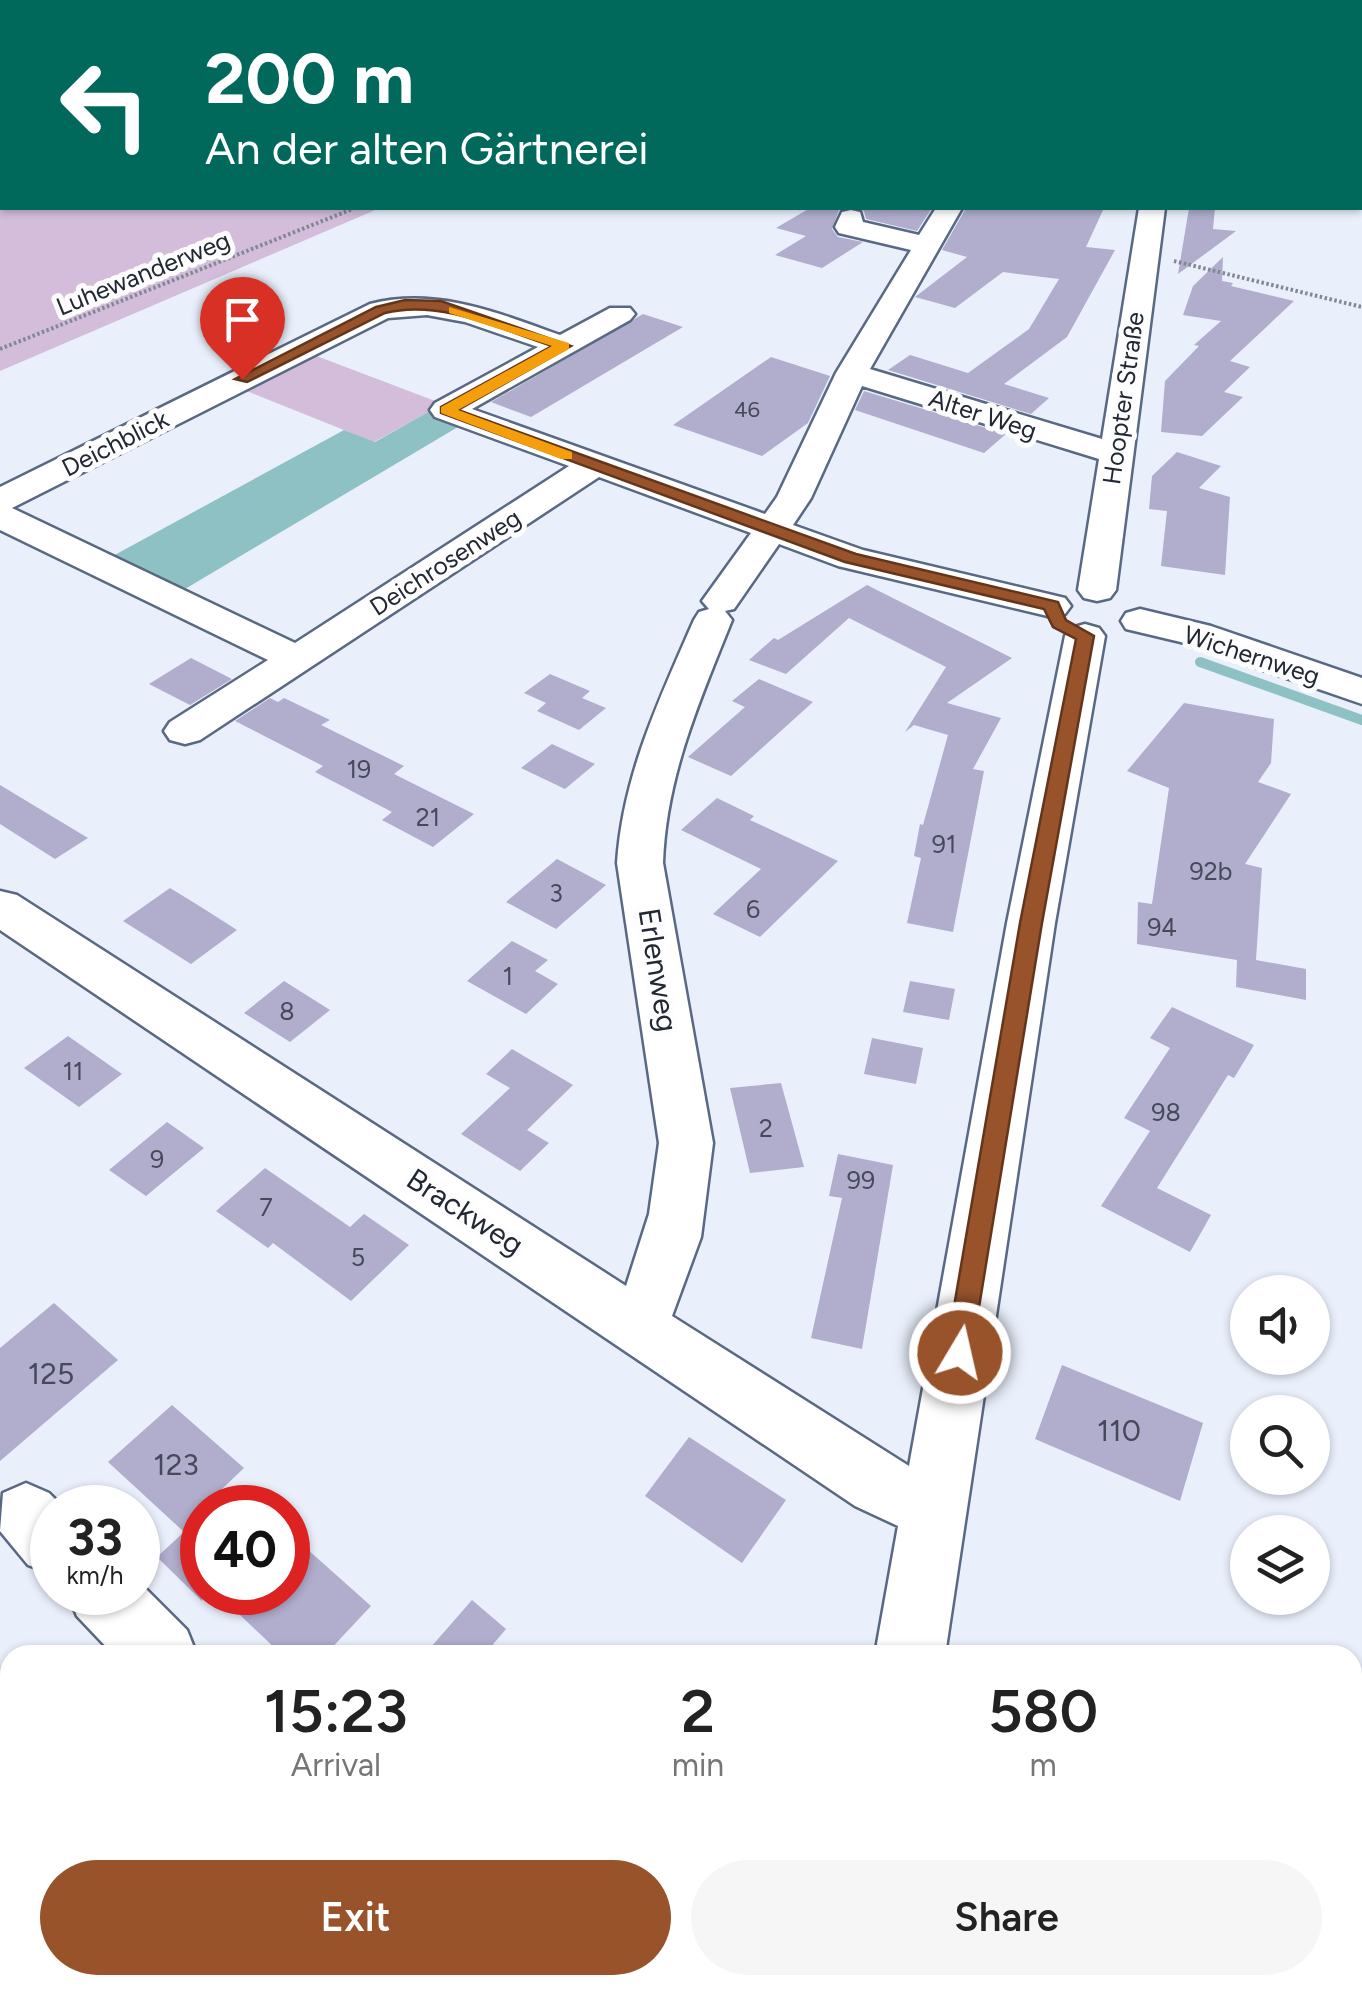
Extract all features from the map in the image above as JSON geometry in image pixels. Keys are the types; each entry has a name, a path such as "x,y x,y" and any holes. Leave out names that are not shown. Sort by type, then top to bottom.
{"street":[{"path":"771,530 794,498 852,373 948,210"},
{"name":"Hoopter Straße","path":"912,1645 1031,923 1078,611 1114,454 1152,210"},
{"path":"851,218 848,227 926,246"},
{"name":"Deichblick","path":"0,501 380,310 405,304 436,304 564,346"},
{"path":"620,314 446,410 870,563 1078,611"},
{"name":"Alter Weg","path":"852,373 1114,454"},
{"name":"Deichrosenweg","path":"185,731 593,466"},
{"path":"0,516 298,659"},
{"name":"Erlenweg","path":"638,1325 658,1288 684,1188 686,1143 640,864 640,823 648,783 716,610 771,530"},
{"name":"Wichernweg","path":"1078,611 1115,638 1128,634 1140,622 1198,634 1362,692"},
{"name":"Brackweg","path":"0,907 878,1484 934,1509"},
{"path":"123,1615 152,1645"}],"path":[{"name":"Luhewanderweg","path":"0,349 351,210"},
{"path":"1144,256 1362,306"}],"shaded area":[{"path":"0,210 375,210 0,371"},
{"path":"314,355 443,404 374,442 244,390"},
{"path":"430,411 463,424 185,589 111,557 344,430 375,442"}],"building":[{"path":"807,210 839,210 832,229 838,237 863,242 822,268 775,255 806,236 776,228"},
{"path":"931,210 917,231 866,219 864,211"},
{"path":"965,210 1103,210 1086,247 1115,250 1067,337 1004,384 1049,398 1031,414 888,370 910,355 968,373 1029,329 1059,279 1003,272 955,308 915,297 967,257 942,250"},
{"path":"1189,210 1215,210 1213,229 1236,231 1178,274"},
{"path":"1223,257 1222,281 1294,301 1230,361 1250,367 1224,392 1243,397 1202,436 1161,432 1165,381 1199,346 1194,345 1221,321 1183,315 1193,286"},
{"path":"643,314 683,327 531,417 491,402"},
{"path":"771,357 830,376 808,423 762,456 673,425"},
{"path":"864,391 1006,434 984,453 855,410"},
{"path":"1177,452 1221,466 1199,488 1230,497 1225,575 1161,566 1167,511 1149,509 1152,476"},
{"path":"867,585 1012,658 947,703 1001,718 973,769 984,771 953,932 907,923 921,858 914,856 920,824 923,825 948,735 914,725 905,732 946,667 849,618 786,674 749,660 774,638 778,640"},
{"path":"191,658 232,679 190,705 149,684"},
{"path":"550,674 590,691 582,698 606,708 579,730 537,711 546,703 524,693"},
{"path":"759,679 813,702 731,776 688,757 745,707 732,701"},
{"path":"270,698 278,702 284,698 330,720 321,725 404,766 394,774 474,814 433,847 382,820 392,812 315,772 323,766 235,721"},
{"path":"1184,703 1274,719 1271,763 1258,782 1291,794 1245,864 1262,868 1256,960 1306,969 1306,1000 1236,987 1237,960 1137,944 1138,902 1152,904 1169,788 1127,771"},
{"path":"552,744 595,764 565,789 521,768"},
{"path":"0,785 88,838 55,859 0,824"},
{"path":"717,798 754,816 750,820 838,861 760,937 713,914 761,869 681,830"},
{"path":"557,859 606,885 556,929 506,902"},
{"path":"170,888 237,930 191,964 123,921"},
{"path":"512,941 548,960 535,971 558,984 526,1014 467,981"},
{"path":"284,981 330,1010 290,1042 244,1013"},
{"path":"910,981 955,989 949,1020 903,1012"},
{"path":"1172,1007 1254,1045 1234,1078 1228,1075 1157,1188 1211,1215 1190,1252 1101,1206 1150,1131 1124,1118 1170,1048 1150,1038"},
{"path":"68,1036 122,1074 79,1107 24,1068"},
{"path":"872,1038 923,1048 916,1084 864,1074"},
{"path":"512,1049 573,1085 527,1130 549,1143 520,1171 461,1134 510,1088 486,1074"},
{"path":"781,1083 804,1167 750,1173 730,1088"},
{"path":"167,1122 204,1148 146,1196 109,1170"},
{"path":"838,1154 893,1165 862,1349 811,1338 842,1198 829,1196"},
{"path":"265,1168 350,1227 364,1214 409,1245 351,1301 273,1243 268,1248 216,1211"},
{"path":"54,1303 118,1360 0,1461 0,1348"},
{"path":"1062,1365 1203,1423 1180,1501 1035,1439"},
{"path":"172,1405 244,1468 226,1485 180,1485 180,1528 160,1510 160,1485 133,1485 108,1462"},
{"path":"689,1437 786,1500 742,1563 645,1496"},
{"path":"180,1536 180,1579 160,1560 160,1554"},
{"path":"310,1552 371,1606 334,1645 272,1645 240,1615 310,1615"},
{"path":"472,1600 506,1629 492,1645 433,1645"}],"waterway":[{"path":"1200,662 1362,720"}],"slow traffic":[{"path":"454,310 564,346 446,410 567,455"}],"route":[{"path":"242,379 380,310 405,304 436,304 564,346 446,410 851,558 963,588 1052,606 1052,615 1059,624 1085,636 1031,923 960,1353"}]}
